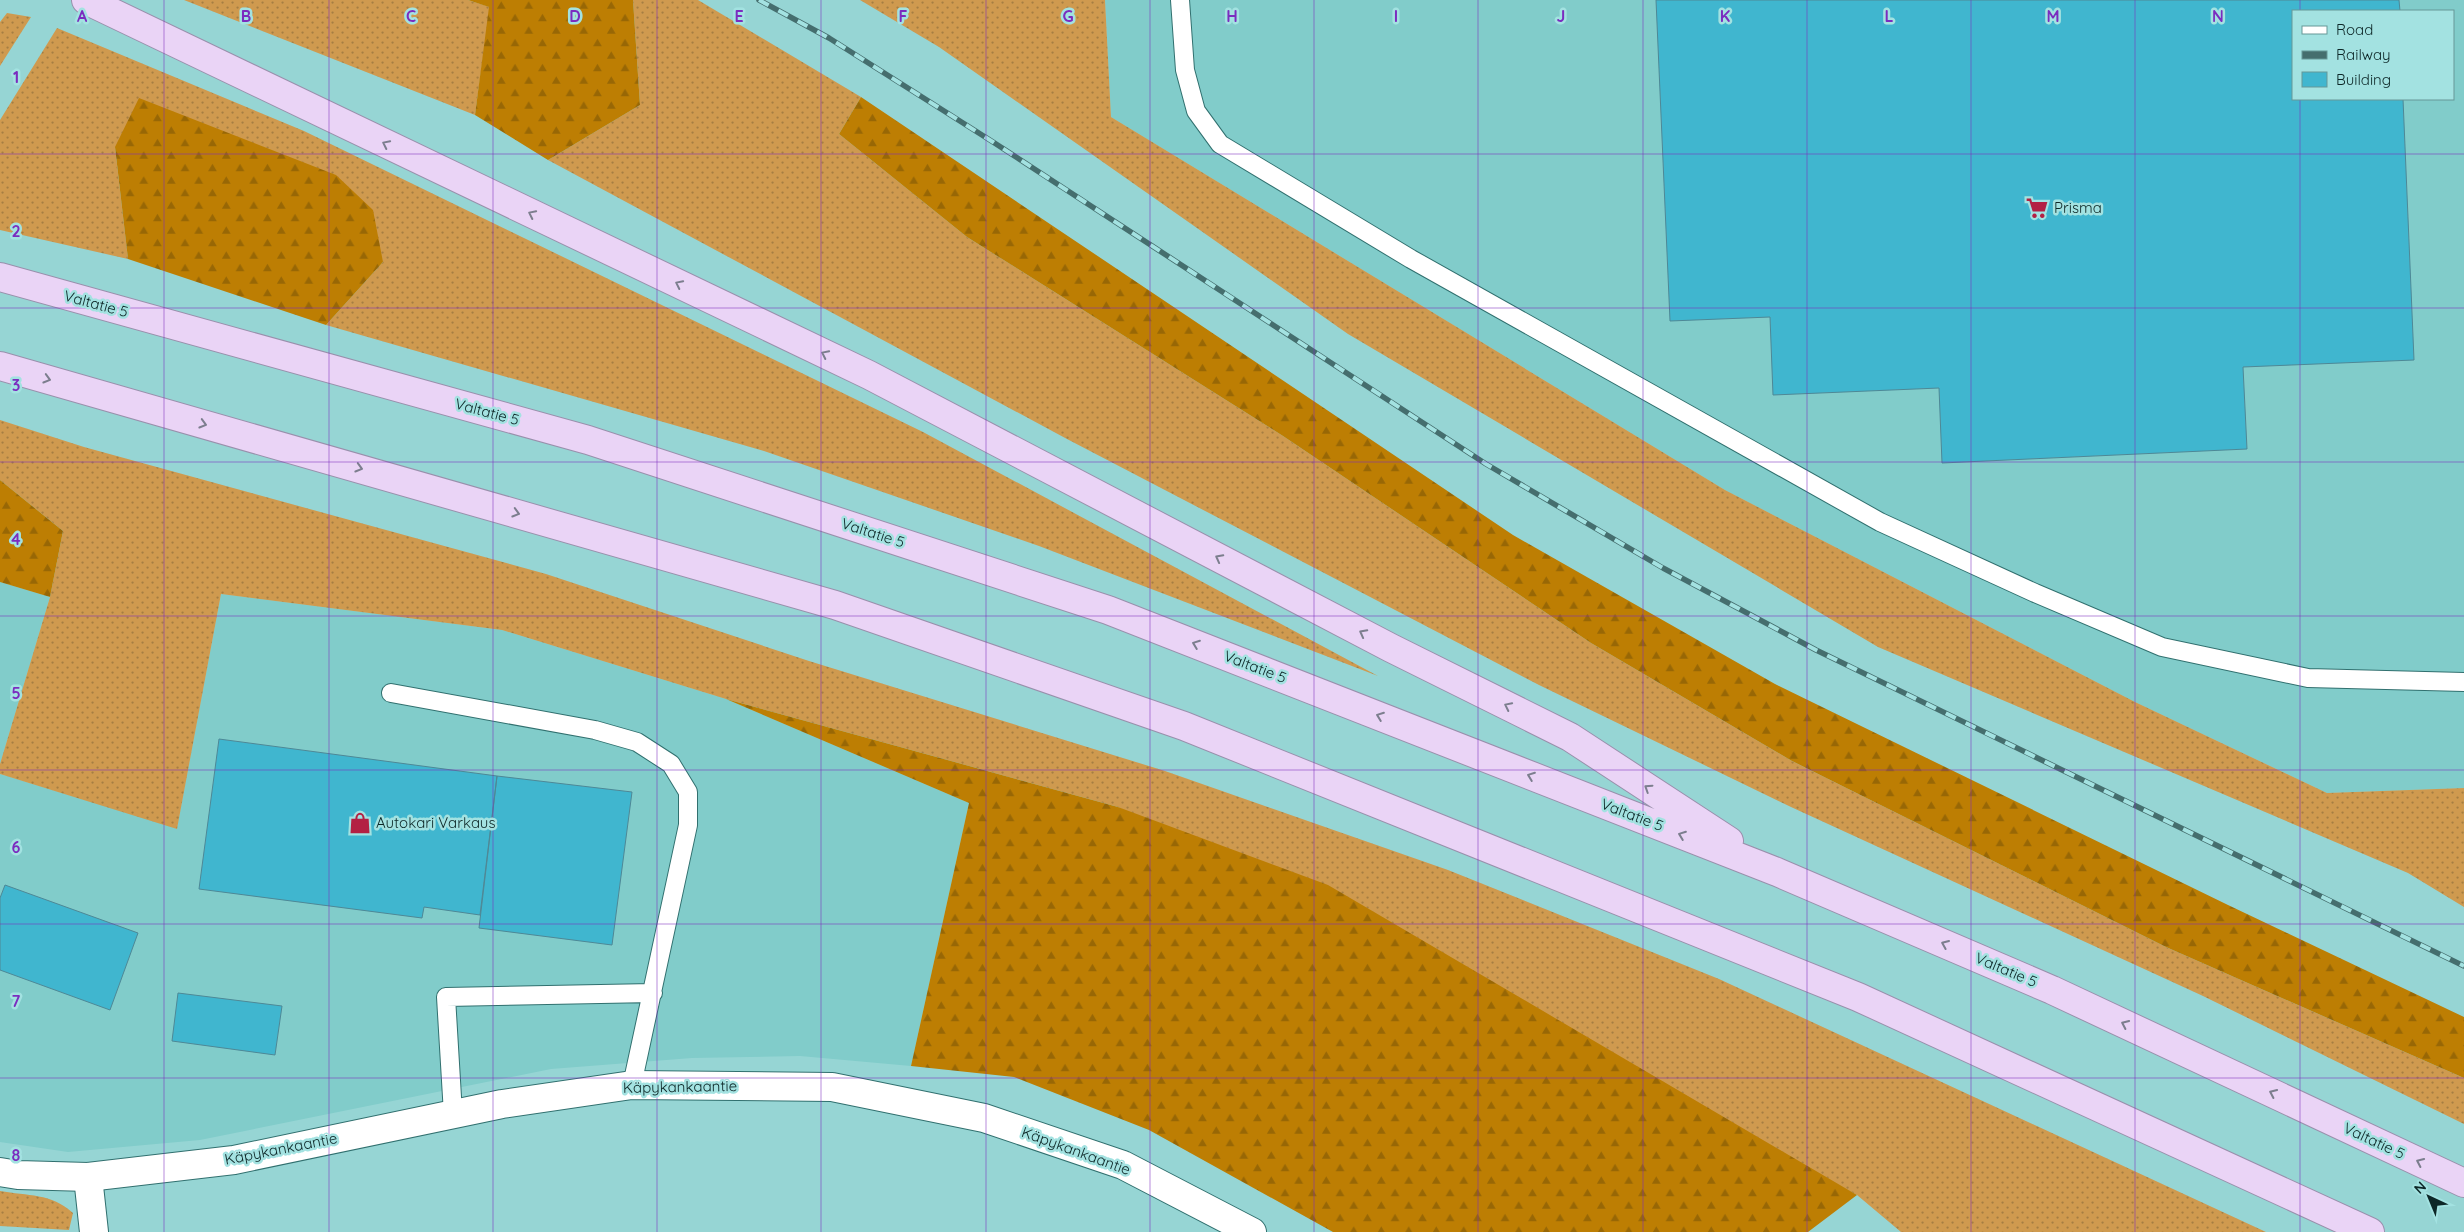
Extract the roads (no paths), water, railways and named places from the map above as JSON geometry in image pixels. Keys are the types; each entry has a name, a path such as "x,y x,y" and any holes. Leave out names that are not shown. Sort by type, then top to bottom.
{"highway":[{"path":"86,0 869,375 1391,648 1570,737 1777,872"},
{"name":"Valtatie 5","path":"0,277 588,440 1108,610 1777,872 2052,990 2464,1183"},
{"path":"0,366 835,605 1184,726 1858,997 2370,1232"}],"street":[{"name":"Käpykankaantie","path":"0,1172 18,1175 88,1177 234,1160 502,1104 632,1085 832,1087 984,1118 1123,1165 1252,1232"},
{"path":"88,1177 94,1232"}],"lane":[{"path":"1180,0 1187,78 1196,111 1220,144 1411,259 1880,522 2035,593 2162,647 2308,678 2464,682"},
{"path":"392,693 595,730 637,742 671,764 688,792 688,825 632,1085"},
{"path":"453,1114 446,997 653,993"}],"railway":[{"path":"759,0 829,38 993,142 1486,464 1663,568 1816,650 2464,966"}],"place":[{"name":"Prisma","path":"2037,208"},
{"name":"Autokari Varkaus","path":"360,823"}]}
